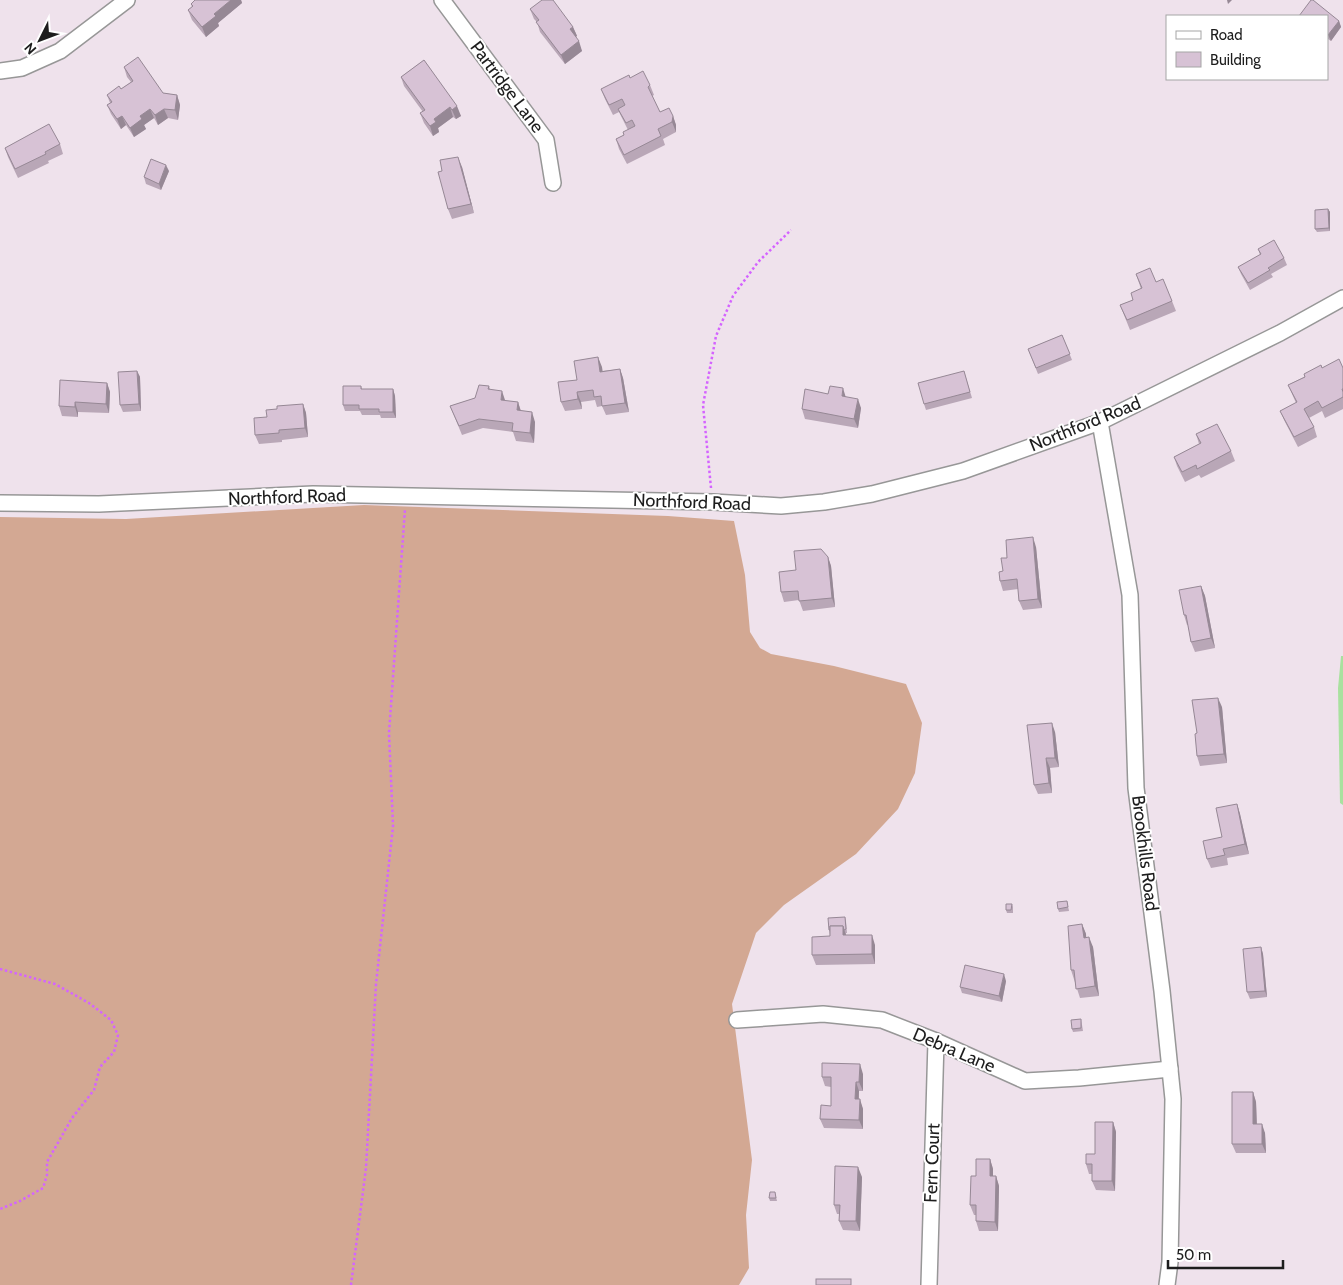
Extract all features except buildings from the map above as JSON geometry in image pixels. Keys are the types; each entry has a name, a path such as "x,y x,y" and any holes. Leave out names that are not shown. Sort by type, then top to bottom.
{"street":[{"path":"0,71 22,68 60,51 127,0"},
{"name":"Partridge Lane","path":"442,0 546,140 553,183"},
{"name":"Northford Road","path":"0,502 99,504 313,494 713,502 781,506 824,502 872,494 963,471 1100,422 1280,334 1343,298"},
{"name":"Brookhills Road","path":"1100,422 1130,595 1136,788 1156,937 1173,1100 1168,1285"},
{"name":"Debra Lane","path":"737,1020 823,1014 882,1020 936,1040 1025,1081 1170,1069"},
{"name":"Fern Court","path":"929,1285 936,1040"}],"path":[{"path":"713,502 703,405 716,336 733,296 758,262 791,230"},
{"path":"351,1285 366,1168 376,984 393,826 389,733 406,496"},
{"path":"0,969 55,984 89,1003 111,1020 118,1035 114,1052 100,1067 94,1090 72,1118 47,1162 47,1175 43,1188 20,1201 0,1209"}],"shaded area":[{"path":"364,505 668,516 734,521 745,575 750,632 760,648 771,654 834,666 906,684 922,723 915,773 898,809 856,854 784,905 756,933 732,1004 752,1160 746,1215 749,1268 739,1285 0,1285 0,517 126,519"},
{"path":"1341,656 1343,656 1343,805 1340,803 1338,688"}]}
